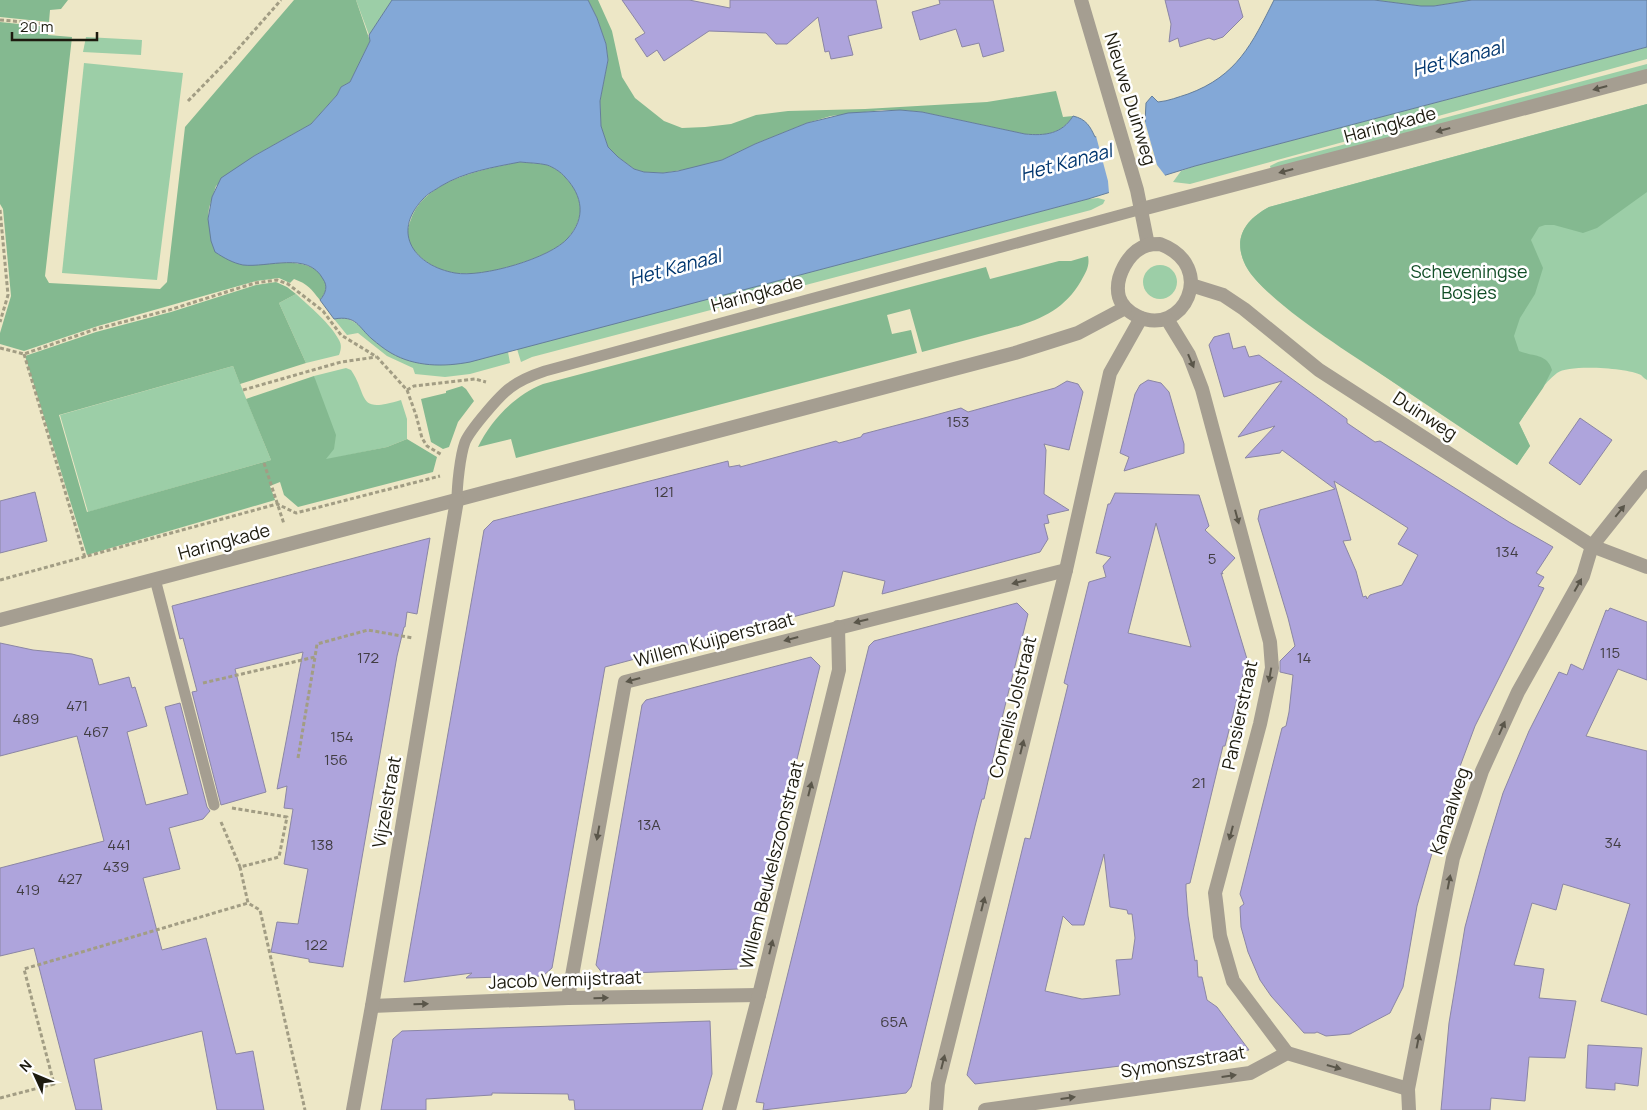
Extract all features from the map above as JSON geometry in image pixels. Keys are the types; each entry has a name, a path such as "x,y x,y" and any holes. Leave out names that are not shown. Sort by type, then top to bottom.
{"street":[{"name":"Nieuwe Duinweg","path":"1081,0 1117,118 1142,210"},
{"name":"Haringkade","path":"1142,210 1647,76"},
{"path":"1142,210 1148,245"},
{"path":"1160,244 1178,253 1189,267 1191,285 1186,298 1176,314 1156,321 1141,318 1125,308 1120,298 1118,286 1124,265 1132,255 1148,245 1160,244"},
{"name":"Duinweg","path":"1191,285 1223,295 1244,308 1319,370 1592,546 1647,567"},
{"name":"Haringkade","path":"0,620 1015,353 1078,333 1125,308"},
{"name":"Cornelis Jolstraat","path":"936,1110 938,1084 1066,570 1110,373 1141,318"},
{"name":"Pansierstraat","path":"1166,319 1189,355 1202,389 1270,642 1272,668 1260,724 1215,893 1221,941 1233,981 1287,1054"},
{"path":"1592,546 1647,477"},
{"name":"Vijzelstraat","path":"353,1110 457,500"},
{"name":"Kanaalweg","path":"1409,1110 1408,1089 1453,858 1482,771 1518,692 1583,576 1592,546"},
{"name":"Willem Kuijperstraat","path":"568,998 625,682 1066,570"},
{"name":"Willem Beukelszoonstraat","path":"729,1110 839,670 838,627"},
{"name":"Jacob Vermijstraat","path":"372,1006 568,998 759,995"},
{"path":"1287,1054 1408,1089"},
{"name":"Symonszstraat","path":"985,1110 1250,1073 1287,1054"}],"lane":[{"name":"Haringkade","path":"457,500 456,484 465,442 484,416 509,388 530,376 1142,210"},
{"path":"155,579 214,805"}],"path":[{"path":"188,101 230,58 281,0"},
{"path":"0,20 49,24"},
{"path":"0,210 8,295 0,322"},
{"path":"0,348 24,354 96,329 169,310 255,283 277,280 288,284 323,311 341,335 377,357 406,390 422,438"},
{"path":"24,354 85,558"},
{"path":"243,390 341,362 377,357"},
{"path":"406,390 414,386 475,379 509,388"},
{"path":"264,463 290,544"},
{"path":"0,580 276,504 296,513 460,471"},
{"path":"298,758 317,644 368,630 433,641"},
{"path":"183,688 315,657"},
{"path":"214,805 287,817 278,857 240,867"},
{"path":"214,805 240,867 248,903"},
{"path":"0,1098 54,1084 24,969 248,903 260,910 305,1110"}],"green space":[{"path":"0,0 68,0 61,9 50,10 49,22 0,17"},
{"path":"294,0 356,0 370,41 350,82 341,87 337,95 311,124 254,156 216,186 209,208 208,219 242,265 286,263 308,266 316,271 325,281 326,287 324,295 320,300 309,287 294,279 290,283 279,278 256,281 98,326 24,351 0,344 0,333 11,296 3,209 0,204 0,22 48,27 48,35 72,37 45,276 49,283 160,289 167,282 185,127"},
{"path":"356,0 392,0 369,35"},
{"path":"588,0 598,0 612,31 622,77 635,98 664,121 682,128 731,124 756,115 788,111 987,102 1056,91 1063,117 1073,116 1064,127 1039,135 1025,134 922,112 882,110 831,116 807,123 722,160 694,168 663,173 644,172 634,169 608,147 601,127 600,101 608,60 606,44 597,18"},
{"path":"1374,0 1472,0 1434,6 1421,6"},
{"path":"86,37 142,40 141,55 83,52"},
{"path":"1647,47 1647,59 1190,184 1173,182 1181,171 1195,166"},
{"path":"84,63 183,73 157,280 62,273"},
{"path":"1647,64 1647,70 1271,170 1270,166 1278,162"},
{"name":"Scheveningse Bosjes","path":"1647,104 1647,380 1641,375 1624,370 1585,368 1563,370 1557,373 1541,390 1519,423 1530,446 1517,465 1303,319 1258,282 1244,262 1240,244 1244,229 1254,217 1269,207"},
{"name":"Scheveningse Bosjes","path":"1647,104 1647,192 1597,228 1583,233 1554,225 1545,225 1539,227 1531,240 1543,268 1535,294 1520,318 1514,336 1519,351 1543,358 1552,370 1543,388 1519,423 1530,446 1517,465 1286,308 1253,276 1244,262 1240,244 1244,229 1254,217 1269,207"},
{"path":"520,162 544,164 552,167 571,184 579,199 580,214 574,230 568,238 547,253 532,259 498,269 467,274 442,270 425,261 411,247 408,238 409,225 417,208 427,196 440,186 472,173"},
{"path":"1098,198 1105,200 1103,204 1091,210 532,357 521,362 517,349 1088,199"},
{"path":"1088,256 1088,266 1081,281 1062,304 1039,318 1013,328 922,352 910,309 887,315 892,334 911,330 917,353 516,458 511,439 478,447 490,427 505,409 523,395 543,384 986,267 990,279 1059,261 1071,261"},
{"path":"1160,265 1172,270 1177,282 1172,294 1160,299 1148,294 1143,282 1148,270"},
{"path":"276,282 296,294 279,303 306,363 240,384 233,366 59,415 87,512 271,460 246,399 314,376 336,435 334,449 326,459 387,447 407,439 437,457 433,472 298,507 284,495 280,482 270,486 275,500 87,555 25,356 96,332 171,312 256,285"},
{"path":"296,294 331,328 341,344 339,355 306,363 279,303"},
{"path":"334,319 349,319 358,325 379,345 395,355 410,361 442,365 508,352 510,363 470,374 445,377 415,374 413,368 387,356 358,333 347,335"},
{"path":"233,366 271,460 88,512 60,415"},
{"path":"346,368 351,370 363,395 370,404 387,404 401,400 407,419 407,439 387,447 325,460 314,376"},
{"path":"462,386 474,401 458,422 449,447 443,449 431,442 421,399 446,393 446,391"}],"water":[{"name":"Het Kanaal","path":"392,0 588,0 597,18 606,44 608,60 600,101 601,126 608,147 634,169 644,172 663,173 722,160 807,123 848,113 900,110 922,112 1032,135 1046,134 1058,130 1064,127 1073,116 1087,124 1095,137 1145,122 1146,103 1152,96 1158,102 1170,100 1205,87 1219,78 1241,57 1258,31 1274,0 1374,0 1434,6 1472,0 1647,0 1647,47 1195,166 1088,199 470,362 450,365 430,365 400,358 379,345 352,320 334,319 320,300 326,290 325,282 316,270 308,265 287,263 243,265 215,252 211,241 208,219 212,197 221,178 254,156 311,124 337,95 341,87 350,82 370,41 369,35","holes":["520,162 544,164 554,168 571,184 579,199 580,215 578,223 568,238 547,253 532,259 498,269 467,274 441,269 419,256 412,247 408,236 409,224 413,212 425,197 459,177"]}],"pier":[{"path":"1144,108 1145,122 1157,165 1167,178 1107,196 1109,193 1108,181 1096,136 1091,126 1093,125 1096,134 1143,120 1142,109"}],"building":[{"path":"622,0 689,0 730,8 730,0 876,0 882,28 848,36 853,55 831,59 829,51 825,52 818,17 787,44 776,44 766,33 709,31 664,61 657,50 647,57 635,39 645,33"},
{"path":"939,0 993,0 1004,51 983,57 979,43 962,47 956,29 920,40 912,12 940,4"},
{"path":"1165,0 1238,0 1243,17 1223,37 1214,40 1209,38 1180,47 1178,38 1169,42 1171,24"},
{"path":"1229,333 1233,349 1245,346 1249,357 1259,355 1347,419 1347,423 1375,442 1380,441 1509,522 1553,547 1536,573 1544,577 1538,586 1544,588 1475,726 1446,804 1417,906 1403,987 1390,1013 1350,1034 1326,1036 1317,1032 1304,1033 1271,996 1260,980 1248,952 1241,927 1240,907 1244,904 1240,894 1282,728 1286,726 1289,712 1293,675 1280,672 1280,661 1295,646 1258,519 1260,510 1335,489 1282,450 1280,453 1245,458 1275,426 1238,437 1282,381 1224,397 1209,345 1214,337","holes":["1334,481 1408,528 1398,544 1418,555 1402,585 1370,595 1367,599 1366,596 1363,597 1356,571 1343,541 1351,540"]},
{"path":"1148,380 1161,383 1169,392 1184,444 1184,453 1124,471 1129,457 1120,453 1135,394 1140,385"},
{"path":"1067,381 1078,384 1083,392 1069,450 1044,444 1046,450 1044,494 1069,510 1047,515 1049,523 1044,524 1048,539 1040,552 882,594 885,581 843,571 834,606 605,667 552,968 543,976 466,978 472,973 404,982 484,530 493,521 728,461 729,467 740,465 740,467 836,441 839,443 861,437 863,434 961,408 968,412 1055,388"},
{"path":"1580,418 1612,440 1580,485 1549,463"},
{"path":"35,492 47,541 0,553 0,501"},
{"path":"1115,493 1199,495 1209,526 1205,530 1235,558 1222,572 1223,574 1221,573 1247,659 1225,746 1223,746 1190,883 1186,884 1186,890 1188,916 1195,961 1197,960 1198,977 1202,977 1207,1000 1217,1007 1249,1050 975,1084 967,1075 1025,838 1030,839 1035,819 1068,685 1064,683 1089,582 1106,577 1103,566 1111,557 1096,553 1108,504 1110,504","holes":["1156,523 1179,605 1191,647 1128,633","1104,854 1110,907 1127,910 1128,914 1132,914 1135,938 1132,959 1116,960 1120,995 1082,999 1045,991 1063,916 1072,925 1084,925"]},
{"path":"430,538 417,614 407,612 397,656 343,967 309,962 309,959 271,952 277,922 298,924 308,869 284,864 293,809 284,808 287,786 277,789 303,652 235,669 266,792 221,805 192,692 197,691 183,638 180,639 172,606"},
{"path":"1017,603 1028,614 984,799 982,799 975,826 911,1087 906,1093 763,1110 764,1103 756,1102 869,646 874,641"},
{"path":"1610,608 1647,622 1647,680 1618,669 1586,736 1647,751 1647,1015 1601,1001 1630,904 1563,884 1556,910 1532,903 1514,965 1544,969 1539,998 1576,1001 1565,1058 1529,1057 1525,1101 1491,1098 1490,1110 1441,1110 1449,1023 1465,927 1503,793 1529,731 1559,672 1567,675 1571,664 1583,670 1606,610 1608,611"},
{"path":"0,643 92,659 99,685 129,677 132,688 135,687 147,726 127,732 146,805 188,794 165,707 180,703 207,807 210,811 203,819 169,828 180,869 143,878 162,950 206,938 236,1054 253,1051 264,1110 217,1110 202,1031 94,1059 102,1110 76,1110 34,948 0,956 0,868 104,841 77,736 0,756"},
{"path":"811,657 820,666 747,962 738,969 603,974 596,965 642,705 646,700"},
{"path":"710,1021 712,1074 702,1110 575,1110 574,1100 569,1100 568,1094 492,1093 492,1095 426,1099 426,1110 381,1110 393,1039 402,1031"},
{"path":"1588,1045 1642,1048 1638,1086 1615,1083 1615,1090 1586,1088"}]}
